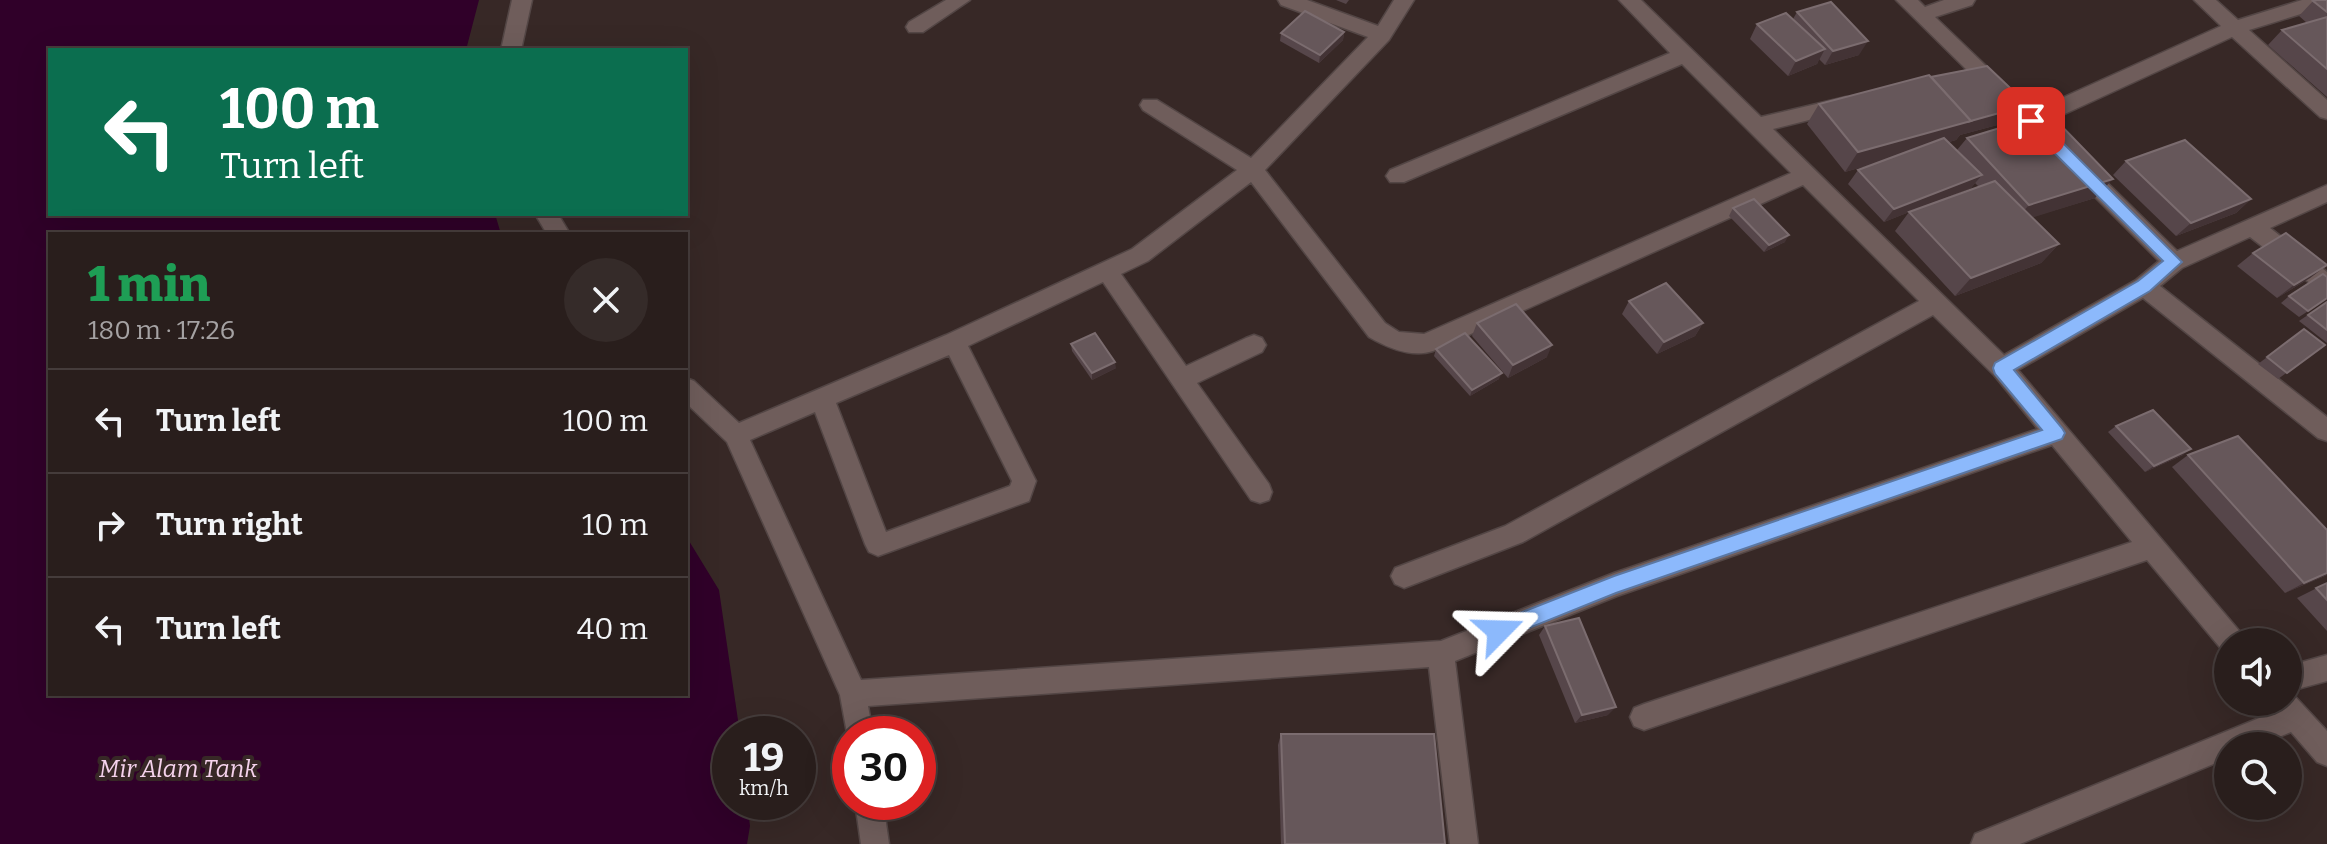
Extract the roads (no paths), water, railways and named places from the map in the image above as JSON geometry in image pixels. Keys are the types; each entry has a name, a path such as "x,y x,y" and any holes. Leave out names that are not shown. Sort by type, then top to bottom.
{"street":[{"path":"511,48 522,0"},
{"path":"916,27 960,0"},
{"path":"1288,0 1382,35"},
{"path":"736,435 954,342 1140,255 1253,169 1382,35 1404,0"},
{"path":"1629,0 2002,368 2220,628"},
{"path":"1906,0 2174,262"},
{"path":"1921,15 1965,0"},
{"path":"2204,0 2327,112"},
{"path":"2031,121 2288,5 2324,0"},
{"path":"1397,176 1684,55"},
{"path":"1950,79 1980,71"},
{"path":"1756,126 1861,101"},
{"path":"1150,105 1253,169 1377,330 1395,341 1425,344 1806,175"},
{"path":"2002,368 2144,286 2174,262 2327,193"},
{"path":"2251,226 2327,284"},
{"path":"1107,271 1260,492"},
{"path":"2144,286 2327,431"},
{"path":"1404,576 1514,534 1935,303"},
{"path":"822,399 878,544 1020,493 1024,481 954,342"},
{"path":"1182,379 1254,345"},
{"path":"688,390 736,435 853,694 856,716"},
{"path":"853,694 1441,654 1614,585 2056,433"},
{"path":"1644,717 2152,547"},
{"path":"1441,654 1464,844"},
{"path":"2302,675 2327,668"},
{"path":"1985,844 2273,716"},
{"path":"2295,716 2327,752"},
{"path":"872,820 875,844"}],"water":[{"name":"Mir Alam Tank","path":"0,0 479,0 467,48 48,48 48,216 496,216 500,232 48,232 48,696 688,696 688,539 719,590 737,716 712,716 712,820 749,820 747,844 0,844"}]}
